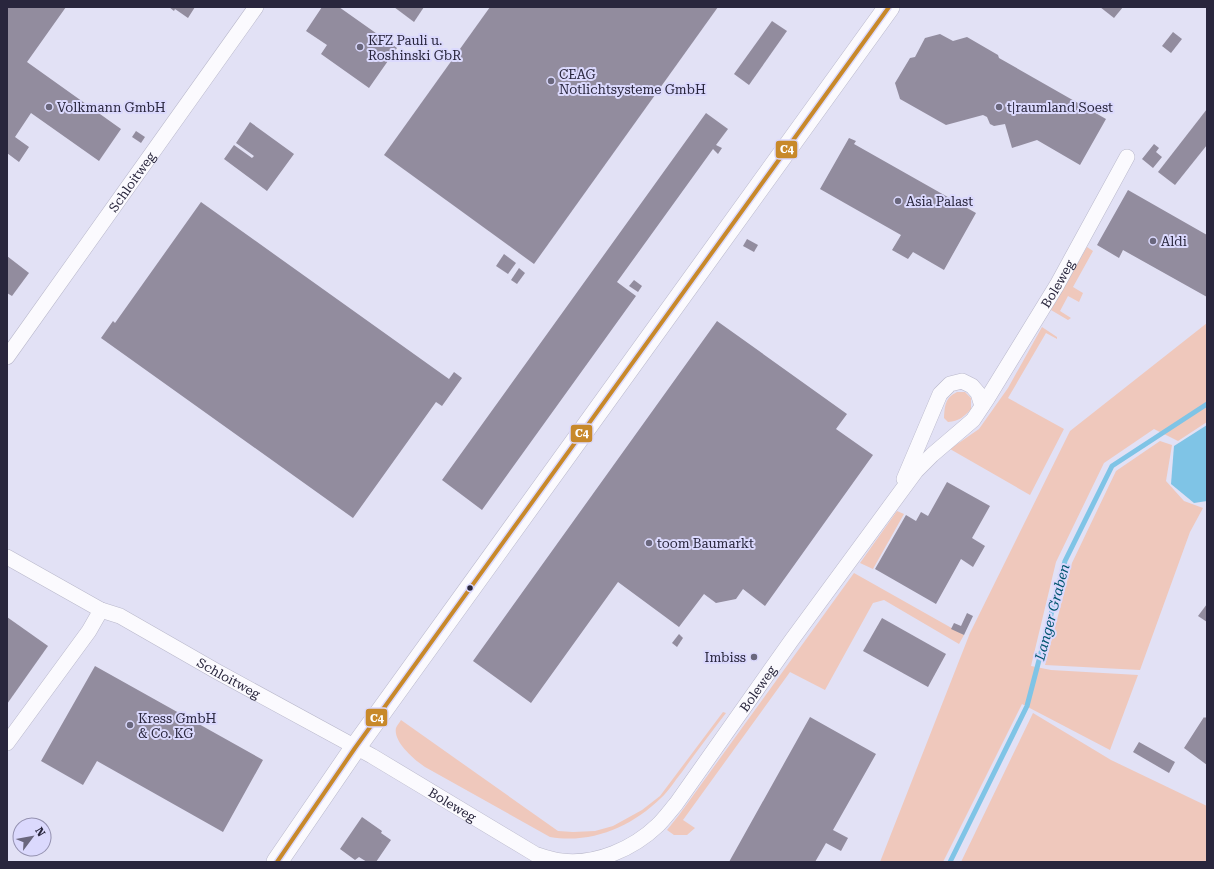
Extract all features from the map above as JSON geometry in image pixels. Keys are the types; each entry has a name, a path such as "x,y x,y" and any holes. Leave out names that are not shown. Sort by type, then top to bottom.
{"main road":[{"path":"277,862 355,748 889,7"}],"street":[{"name":"Schloitweg","path":"7,357 256,7"},
{"name":"Boleweg","path":"355,748 372,756 535,854 562,861 598,860 636,843 658,825 676,804 791,641 916,471 932,455 973,420 1057,285 1126,157"},
{"name":"Boleweg","path":"898,495 940,394 950,384 962,381 972,386 978,393 982,406"},
{"name":"Schloitweg","path":"7,557 100,610 120,616 355,748"},
{"path":"7,743 89,630 100,610"}],"shaded area":[{"path":"1087,247 1093,251 1073,287 1083,293 1079,302 1068,296 1060,311 1071,318 1068,320 1051,310"},
{"path":"1207,323 1207,422 1178,441 1154,429 1104,463 1056,562 1031,666 1051,670 1138,675 1110,750 1022,704 943,862 880,862 970,633 1070,431"},
{"path":"1042,327 1057,337 1057,339 1046,333 1008,398 1064,429 1030,495 950,449 979,429 1008,388"},
{"path":"957,392 965,392 971,398 971,409 961,418 948,422 944,418 946,402 953,394"},
{"path":"1160,441 1172,445 1166,481 1184,501 1203,508 1190,532 1140,670 1045,665 1072,563 1116,471"},
{"path":"897,511 904,514 873,569 860,563"},
{"path":"854,573 964,635 959,644 884,600 873,603 825,690 790,672 683,820 695,828 687,835 674,835 667,830"},
{"path":"723,712 726,713 669,789 649,808 624,825 610,831 581,838 566,839 550,837 425,767 401,745 396,733 396,728 401,720 558,831 595,831 613,826 642,810 660,796"},
{"path":"1033,713 1111,760 1207,806 1207,862 961,862"}],"water":[{"path":"1207,425 1207,501 1194,503 1171,484 1174,446"}],"building":[{"name":"Volkmann GmbH","path":"7,7 66,7 27,62 121,129 99,161 31,113 15,137 29,147 19,162 7,153"},
{"path":"169,7 195,7 188,18 175,9 174,11"},
{"name":"KFZ Pauli u. Roshinski GbR","path":"322,7 339,7 397,48 369,88 321,54 327,45 306,31"},
{"path":"394,7 424,7 414,22"},
{"name":"CEAG Notlichtsysteme GmbH","path":"490,7 718,7 534,264 384,155"},
{"path":"1100,7 1123,7 1114,18"},
{"path":"772,21 787,31 749,85 734,74"},
{"path":"1173,32 1182,39 1171,53 1162,46"},
{"name":"t|raumland Soest","path":"940,34 953,41 967,37 998,55 999,58 1106,119 1080,165 1037,140 1012,148 1005,124 994,126 990,124 987,117 983,115 946,125 900,99 895,83 910,58 915,57 925,38"},
{"path":"1207,109 1207,145 1175,185 1158,172"},
{"path":"706,113 728,129 716,145 722,148 718,154 713,149 617,282 636,296 482,510 442,480"},
{"path":"250,122 294,154 267,191 224,159 234,145 252,158 254,156 236,143"},
{"path":"136,131 145,137 141,143 132,137"},
{"name":"Asia Palast","path":"849,138 856,141 854,144 976,213 944,270 913,252 908,259 892,250 901,235 820,189"},
{"path":"1154,144 1159,148 1156,152 1162,157 1153,168 1142,159"},
{"name":"Aldi","path":"1128,190 1207,235 1207,297 1123,250 1119,258 1097,245"},
{"path":"201,202 449,379 454,372 462,378 442,406 436,402 353,518 101,338 113,321 115,323"},
{"path":"747,239 758,245 754,252 743,246"},
{"path":"504,254 516,263 508,274 496,266"},
{"path":"7,256 29,273 12,296 7,293"},
{"path":"519,268 525,273 517,284 511,280"},
{"path":"634,280 642,286 638,292 629,286"},
{"path":"717,321 847,414 836,429 873,455 765,606 743,589 736,599 716,603 704,594 679,627 618,582 531,703 473,661"},
{"path":"947,482 990,506 972,538 985,546 973,567 961,559 936,604 875,569 906,515 916,521 921,512 928,516"},
{"path":"1207,604 1207,622 1198,616"},
{"path":"967,613 973,616 964,635 951,629 954,623 961,626"},
{"path":"7,617 48,646 7,704"},
{"path":"882,618 946,654 928,687 863,651"},
{"path":"679,634 683,638 677,647 672,643"},
{"name":"Kress GmbH & Co. KG","path":"95,666 263,760 223,832 97,761 83,785 41,761"},
{"path":"1207,716 1207,765 1184,748 1204,717 1205,718"},
{"path":"810,717 876,754 833,830 848,838 841,851 826,843 815,862 729,862"},
{"path":"1139,742 1175,762 1169,773 1133,752"},
{"path":"362,817 382,831 381,833 391,840 376,862 367,862 359,857 355,860 340,849"}],"waterway":[{"name":"Langer Graben","path":"950,862 1027,706 1065,561 1112,466 1207,404"}],"transit line":[{"name":"C4","path":"277,862 355,748 889,7"}],"place":[{"name":"KFZ Pauli u. Roshinski GbR","path":"360,47"},
{"name":"CEAG Notlichtsysteme GmbH","path":"551,81"},
{"name":"Volkmann GmbH","path":"49,107"},
{"name":"t|raumland Soest","path":"999,107"},
{"name":"Asia Palast","path":"898,201"},
{"name":"Aldi","path":"1153,241"},
{"name":"toom Baumarkt","path":"649,543"},
{"name":"Imbiss","path":"754,657"},
{"name":"Kress GmbH & Co. KG","path":"130,725"}]}
